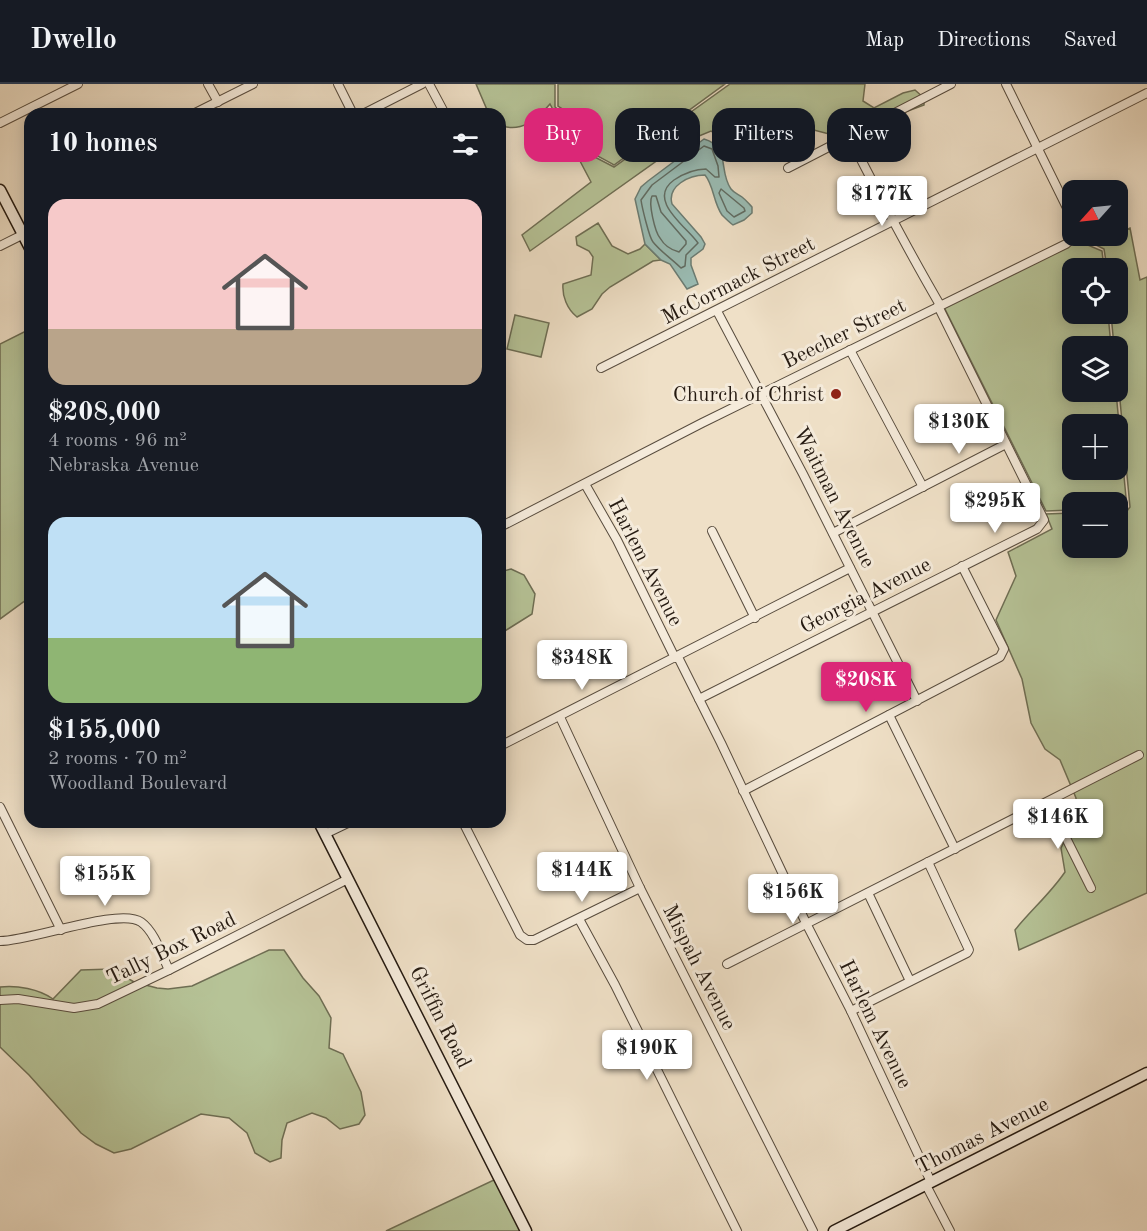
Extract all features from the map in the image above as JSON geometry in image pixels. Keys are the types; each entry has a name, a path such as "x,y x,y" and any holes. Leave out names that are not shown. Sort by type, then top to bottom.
{"street":[{"path":"30,108 78,84"},
{"path":"208,84 218,102"},
{"path":"206,108 253,84"},
{"path":"338,84 350,108"},
{"path":"375,108 422,84"},
{"path":"429,84 443,108"},
{"path":"904,108 951,84"},
{"path":"1006,84 1062,198"},
{"name":"McCormack Street","path":"601,368 1147,93"},
{"path":"0,123 24,111"},
{"path":"788,168 827,148"},
{"path":"833,533 1006,444 939,306 863,162"},
{"path":"2,197 24,230"},
{"path":"0,246 24,234"},
{"name":"Beecher Street","path":"506,524 761,394 1062,246"},
{"name":"Waitman Avenue","path":"717,311 833,533 917,701"},
{"path":"850,351 923,487"},
{"name":"Georgia Avenue","path":"699,699 1037,529 1044,520 1006,444"},
{"name":"Harlem Avenue","path":"585,484 621,548 699,699 806,923 851,1011 950,1231"},
{"path":"712,531 755,618"},
{"path":"743,791 999,659 1004,649 962,566"},
{"path":"506,743 850,568"},
{"path":"889,715 955,849"},
{"name":"Mispah Avenue","path":"560,717 640,888 813,1231"},
{"path":"727,964 1139,755"},
{"path":"1048,802 1091,888"},
{"path":"0,807 61,930"},
{"name":"Griffin Road","path":"322,828 526,1231"},
{"path":"326,834 338,828"},
{"path":"466,828 520,935 526,940 532,940 579,919 640,888"},
{"path":"851,1011 969,950 928,862"},
{"name":"Tally Box Road","path":"0,1000 18,999 56,1006 84,1007 110,999 348,879"},
{"path":"868,893 910,981"},
{"path":"0,941 24,938 113,918 137,920 151,933 169,970"},
{"path":"579,919 615,985 737,1231"},
{"name":"Thomas Avenue","path":"834,1231 1147,1073"}],"green space":[{"path":"476,84 555,84 556,108 552,108 550,104 546,108 524,108 524,125 522,126 506,126 506,108 486,108"},
{"path":"558,84 725,84 692,108 615,108 615,162 618,162 614,165 603,159 603,108 561,108 558,106"},
{"path":"730,84 865,84 863,101 874,108 827,108 827,133 815,130 815,108 712,108 711,131 700,136 700,108 696,108"},
{"path":"915,90 924,98 924,105 911,110 911,108 874,108 903,93"},
{"path":"603,161 614,167 621,162 655,162 530,251 522,235 591,182 580,162"},
{"path":"598,223 612,246 628,254 645,244 661,260 653,261 610,287 592,309 577,317 566,302 563,284 591,275 593,257 589,251 577,245 576,237"},
{"path":"1130,228 1140,280 1147,277 1147,893 1019,950 1015,930 1065,872 1061,848 1075,818 1076,798 1060,760 1045,749 1031,723 1022,679 996,620 1016,576 1008,552 1052,529 1046,514 1062,513 1062,558 1128,558 1128,510 1130,507 1127,480 1128,414 1121,414 1120,402 1128,402 1128,336 1113,336 1112,324 1128,324 1128,258 1105,258 1104,249 1098,246 1128,246 1128,229"},
{"path":"1064,246 1090,246 1102,251 1103,258 1062,258 1062,324 1109,324 1110,336 1062,336 1062,402 1117,402 1118,414 1062,414 1062,480 1124,480 1125,492 1062,492 1062,510 1046,511 944,307"},
{"path":"515,315 549,323 541,357 507,349"},
{"path":"24,332 24,601 0,619 0,344"},
{"path":"511,569 524,575 535,594 532,614 506,630 506,570"},
{"path":"269,950 284,950 303,978 319,996 331,1018 329,1048 343,1054 361,1092 365,1115 359,1124 340,1129 326,1118 312,1113 287,1123 282,1140 281,1158 270,1162 255,1153 247,1133 229,1118 201,1114 131,1149 114,1153 81,1133 29,1075 0,1047 0,987 28,988 53,999 81,970 112,969 134,982 157,988 192,986"},
{"path":"496,1179 522,1231 386,1231"}],"water":[{"path":"704,139 712,143 712,162 723,162 727,182 732,190 752,207 752,213 733,225 719,210 705,175 686,179 676,187 671,198 672,204 705,244 703,249 691,258 691,265 698,284 687,289 670,264 661,260 645,244 635,199 641,187 673,162 700,162 700,142"}],"place":[{"name":"Church of Christ","path":"836,394"}]}
